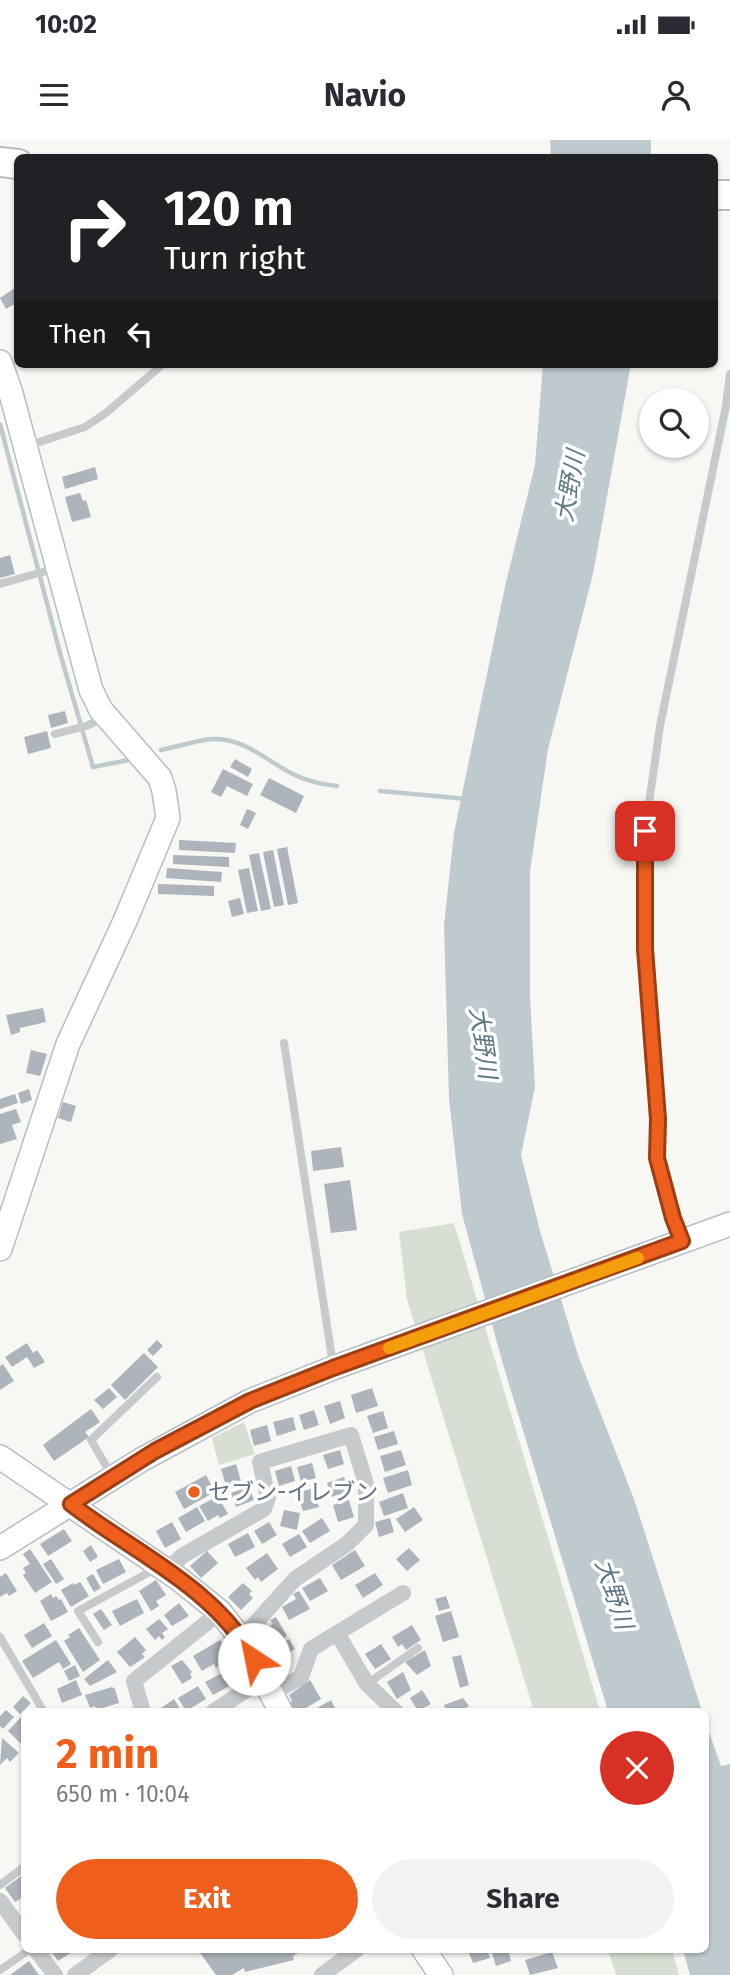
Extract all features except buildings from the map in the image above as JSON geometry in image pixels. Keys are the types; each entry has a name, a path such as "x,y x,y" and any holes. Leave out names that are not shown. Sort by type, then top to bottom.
{"street":[{"path":"0,362 24,447 46,571 91,690 97,721 160,778 168,818 68,1044 0,1250"},
{"path":"0,1548 113,1477 207,1422 250,1401 333,1368 730,1224"},
{"path":"163,1569 264,1509 268,1497 260,1462 351,1435 366,1485 366,1525 347,1544 295,1579 242,1639"},
{"path":"0,1457 163,1569 219,1612 242,1639 273,1694"},
{"path":"226,1708 273,1694 301,1677 311,1649 403,1593"},
{"path":"142,1708 134,1681 219,1612"},
{"path":"337,1633 367,1684 392,1708"},
{"path":"0,1901 21,1930"},
{"path":"38,1953 55,1975"},
{"path":"75,1975 106,1953"},
{"path":"322,1975 352,1953"}],"lane":[{"path":"24,447 47,442 85,427 106,413 158,368"},
{"path":"673,1245 673,1218 657,1158 658,1119 645,949 645,831 660,726 726,406 730,374"},
{"path":"0,584 46,571"},
{"path":"55,734 97,721"},
{"path":"284,1043 333,1368"},
{"path":"113,1477 91,1440 157,1377"},
{"path":"98,1642 78,1611 163,1569"},
{"path":"0,1637 42,1708"},
{"path":"367,1684 418,1648"},
{"path":"0,1885 21,1869"},
{"path":"0,1970 25,1953"}],"shaded area":[{"path":"454,1223 599,1708 533,1708 407,1299 399,1232"},
{"path":"244,1422 255,1454 219,1465 212,1438"},
{"path":"609,1953 673,1953 679,1975 616,1975"}],"water":[{"path":"550,140 651,140 651,154 551,154"},
{"name":"大野川","path":"543,368 630,368 593,574 548,749 530,871 530,996 535,1087 521,1155 540,1231 579,1358 634,1499 701,1708 607,1708 502,1361 462,1214 449,1099 444,925 454,833 506,582 535,465"},
{"path":"709,1732 721,1766 730,1764 730,1975 690,1975 684,1953 709,1953"}],"waterway":[{"path":"0,424 93,767 129,760"},
{"path":"161,750 202,740 226,740 244,746 300,777 337,786"},
{"path":"380,791 467,799"}],"slow traffic":[{"path":"389,1348 638,1258"}],"place":[{"name":"セブン-イレブン","path":"194,1492"}],"route":[{"path":"254,1659 242,1639 219,1612 179,1579 71,1504 155,1451 250,1401 333,1368 682,1241 657,1158 658,1119 652,1070 645,949 645,831"}]}
